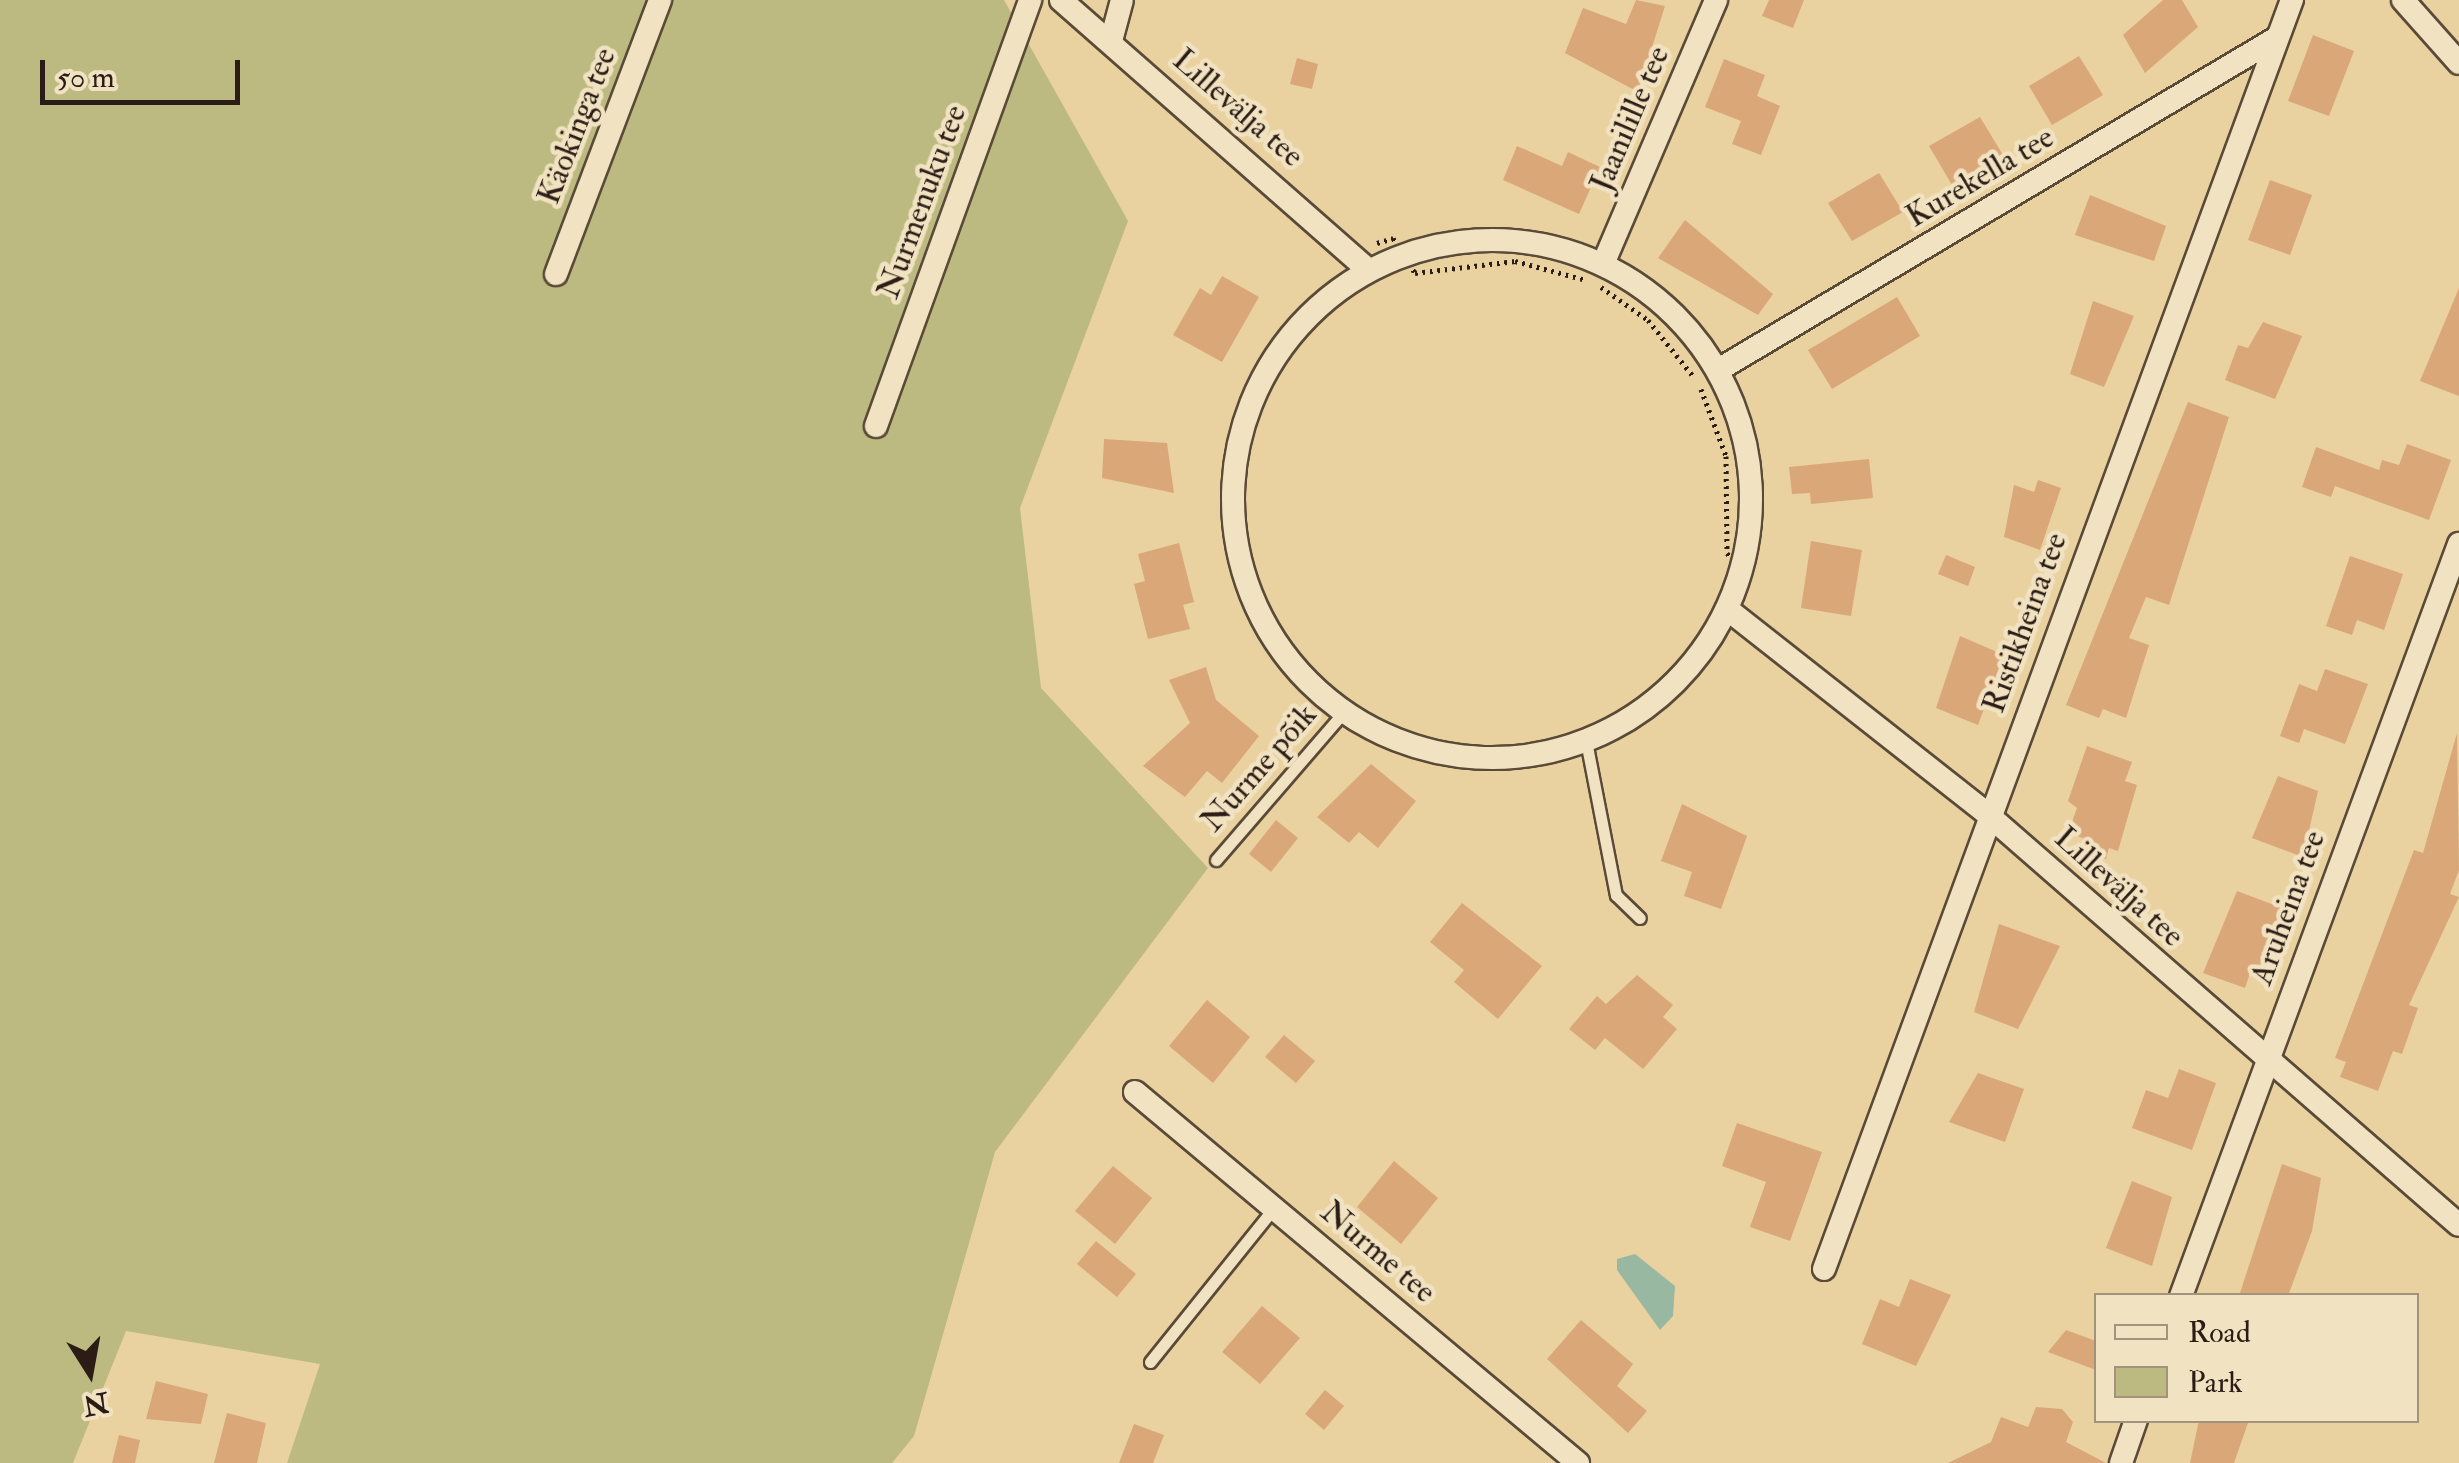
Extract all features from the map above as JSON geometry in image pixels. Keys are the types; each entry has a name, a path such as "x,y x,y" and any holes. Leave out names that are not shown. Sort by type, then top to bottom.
{"street":[{"name":"Käokinga tee","path":"556,274 660,0"},
{"name":"Nurmenuku tee","path":"876,426 1030,0"},
{"name":"Lillevälja tee","path":"1062,0 1338,238 1367,269"},
{"path":"1111,42 1122,0"},
{"name":"Jaanilille tee","path":"1603,264 1716,0"},
{"name":"Ristikheina tee","path":"1824,1269 1986,813 2292,0"},
{"path":"2403,0 2459,63"},
{"name":"Kurekella tee","path":"1718,370 2276,39"},
{"path":"1490,239 1603,264 1668,308 1718,370 1747,447 1742,570 1728,609 1670,689 1586,741 1504,758 1436,753 1343,713 1306,681 1259,614 1231,504 1235,455 1270,364 1299,324 1367,269 1402,255 1490,239"},
{"name":"Aruheina tee","path":"2182,1293 2459,544"},
{"name":"Lillevälja tee","path":"1728,609 1986,813 2265,1061 2459,1225"},
{"name":"Nurme tee","path":"1136,1092 1578,1463"},
{"path":"2121,1463 2135,1423"}],"lane":[{"name":"Nurme põik","path":"1216,860 1343,713"},
{"path":"1586,741 1616,895 1640,918"},
{"path":"1150,1362 1274,1208"}],"path":[{"path":"1338,238 1353,223 1370,242 1393,238 1415,273 1454,262 1546,267 1591,282 1648,320 1717,424 1730,494 1727,554 1742,570"}],"green space":[{"path":"0,0 1004,0 1128,221 1020,508 1041,688 1208,868 995,1152 914,1436 892,1463 287,1463 320,1364 126,1331 73,1463 0,1463"}],"shaded area":[{"path":"1635,1254 1675,1286 1673,1316 1660,1330 1617,1270 1617,1259"}],"building":[{"path":"1636,0 1665,6 1638,92 1565,53 1583,8 1626,24"},
{"path":"1769,0 1804,0 1793,28 1762,16"},
{"path":"2163,0 2182,0 2198,27 2145,73 2123,35"},
{"path":"2313,35 2354,51 2329,116 2288,101"},
{"path":"2079,56 2103,95 2052,125 2029,86"},
{"path":"1297,58 1318,64 1312,89 1290,84"},
{"path":"1724,59 1765,75 1757,96 1780,106 1761,155 1732,144 1741,121 1705,107"},
{"path":"1980,117 2003,155 1952,185 1929,146"},
{"path":"1517,146 1562,166 1568,152 1600,167 1579,214 1503,180"},
{"path":"1879,173 1903,212 1852,241 1828,203"},
{"path":"2270,180 2312,195 2290,255 2248,240"},
{"path":"2090,195 2166,226 2154,261 2075,235"},
{"path":"1685,220 1773,294 1758,315 1658,258"},
{"path":"1222,276 1259,297 1222,362 1173,335 1200,288 1211,295"},
{"path":"2459,288 2459,396 2420,381"},
{"path":"1897,297 1920,336 1832,389 1808,350"},
{"path":"2093,301 2134,316 2104,387 2070,374"},
{"path":"2263,322 2302,336 2275,399 2225,380 2238,345 2248,348"},
{"path":"2188,402 2229,417 2169,605 2146,597 2129,638 2149,645 2126,718 2103,709 2099,718 2066,705"},
{"path":"1104,439 1167,443 1174,493 1102,478"},
{"path":"2407,444 2451,460 2429,520 2335,486 2331,497 2302,487 2316,447 2379,470 2382,460 2399,465"},
{"path":"1869,459 1873,498 1811,504 1810,493 1792,494 1789,467"},
{"path":"2038,480 2061,488 2040,550 2004,537 2014,485 2034,492"},
{"path":"1811,541 1862,550 1851,616 1801,608"},
{"path":"1179,543 1194,602 1183,605 1190,629 1148,639 1134,584 1145,581 1138,554"},
{"path":"1946,555 1975,567 1968,586 1938,574"},
{"path":"2350,556 2403,574 2384,630 2357,620 2352,635 2326,626"},
{"path":"1960,636 2004,655 1978,725 1936,708"},
{"path":"1206,667 1216,700 1259,736 1222,783 1207,771 1185,797 1143,766 1190,723 1169,680"},
{"path":"2325,669 2368,684 2345,744 2304,729 2299,743 2280,736 2299,684 2317,691"},
{"path":"2457,733 2459,870 2450,894 2459,897 2409,1005 2418,1008 2402,1054 2393,1051 2378,1091 2340,1077 2346,1062 2335,1058 2414,850 2423,853"},
{"path":"2087,746 2132,762 2125,781 2137,785 2118,851 2109,848 2106,859 2079,850 2083,838 2068,833 2077,808 2068,801"},
{"path":"1371,764 1416,801 1378,848 1359,832 1349,843 1317,817"},
{"path":"2278,776 2318,791 2303,857 2252,838"},
{"path":"1682,804 1747,836 1721,909 1684,896 1692,872 1661,861"},
{"path":"1276,820 1298,838 1271,872 1249,854"},
{"path":"2237,891 2285,909 2260,977 2250,973 2245,988 2203,973"},
{"path":"1462,903 1542,966 1498,1019 1454,982 1464,970 1430,942"},
{"path":"1999,924 2060,946 2018,1029 1974,1012"},
{"path":"1637,975 1673,1005 1663,1017 1677,1029 1643,1069 1605,1038 1595,1050 1569,1029 1597,996 1606,1004"},
{"path":"1207,1000 1250,1037 1213,1083 1169,1046"},
{"path":"1284,1035 1315,1061 1296,1083 1265,1057"},
{"path":"2179,1069 2216,1083 2192,1150 2132,1128 2146,1090 2168,1098"},
{"path":"1978,1073 2024,1089 2005,1142 1949,1122"},
{"path":"1737,1123 1822,1152 1790,1241 1750,1227 1766,1182 1722,1166"},
{"path":"1394,1161 1438,1198 1401,1244 1357,1207"},
{"path":"2282,1164 2321,1178 2312,1231 2289,1293 2240,1293"},
{"path":"1113,1166 1152,1198 1115,1244 1075,1211"},
{"path":"2132,1181 2172,1197 2152,1266 2106,1248"},
{"path":"1096,1241 1136,1274 1117,1297 1077,1264"},
{"path":"1910,1279 1951,1295 1916,1366 1862,1344 1880,1299 1899,1307"},
{"path":"1262,1306 1300,1338 1260,1384 1222,1352"},
{"path":"1581,1320 1633,1364 1617,1386 1647,1411 1628,1433 1547,1359"},
{"path":"2066,1330 2094,1340 2094,1369 2048,1352"},
{"path":"156,1381 208,1394 201,1424 146,1419"},
{"path":"1325,1390 1344,1406 1324,1430 1305,1414"},
{"path":"2036,1407 2062,1409 2073,1422 2066,1442 2106,1463 1948,1463 1991,1442 2001,1417 2028,1427"},
{"path":"227,1413 266,1423 257,1463 214,1463"},
{"path":"2198,1423 2248,1423 2234,1463 2190,1463"},
{"path":"1134,1424 1164,1435 1153,1463 1119,1463"},
{"path":"119,1435 140,1440 135,1463 112,1463"}]}
